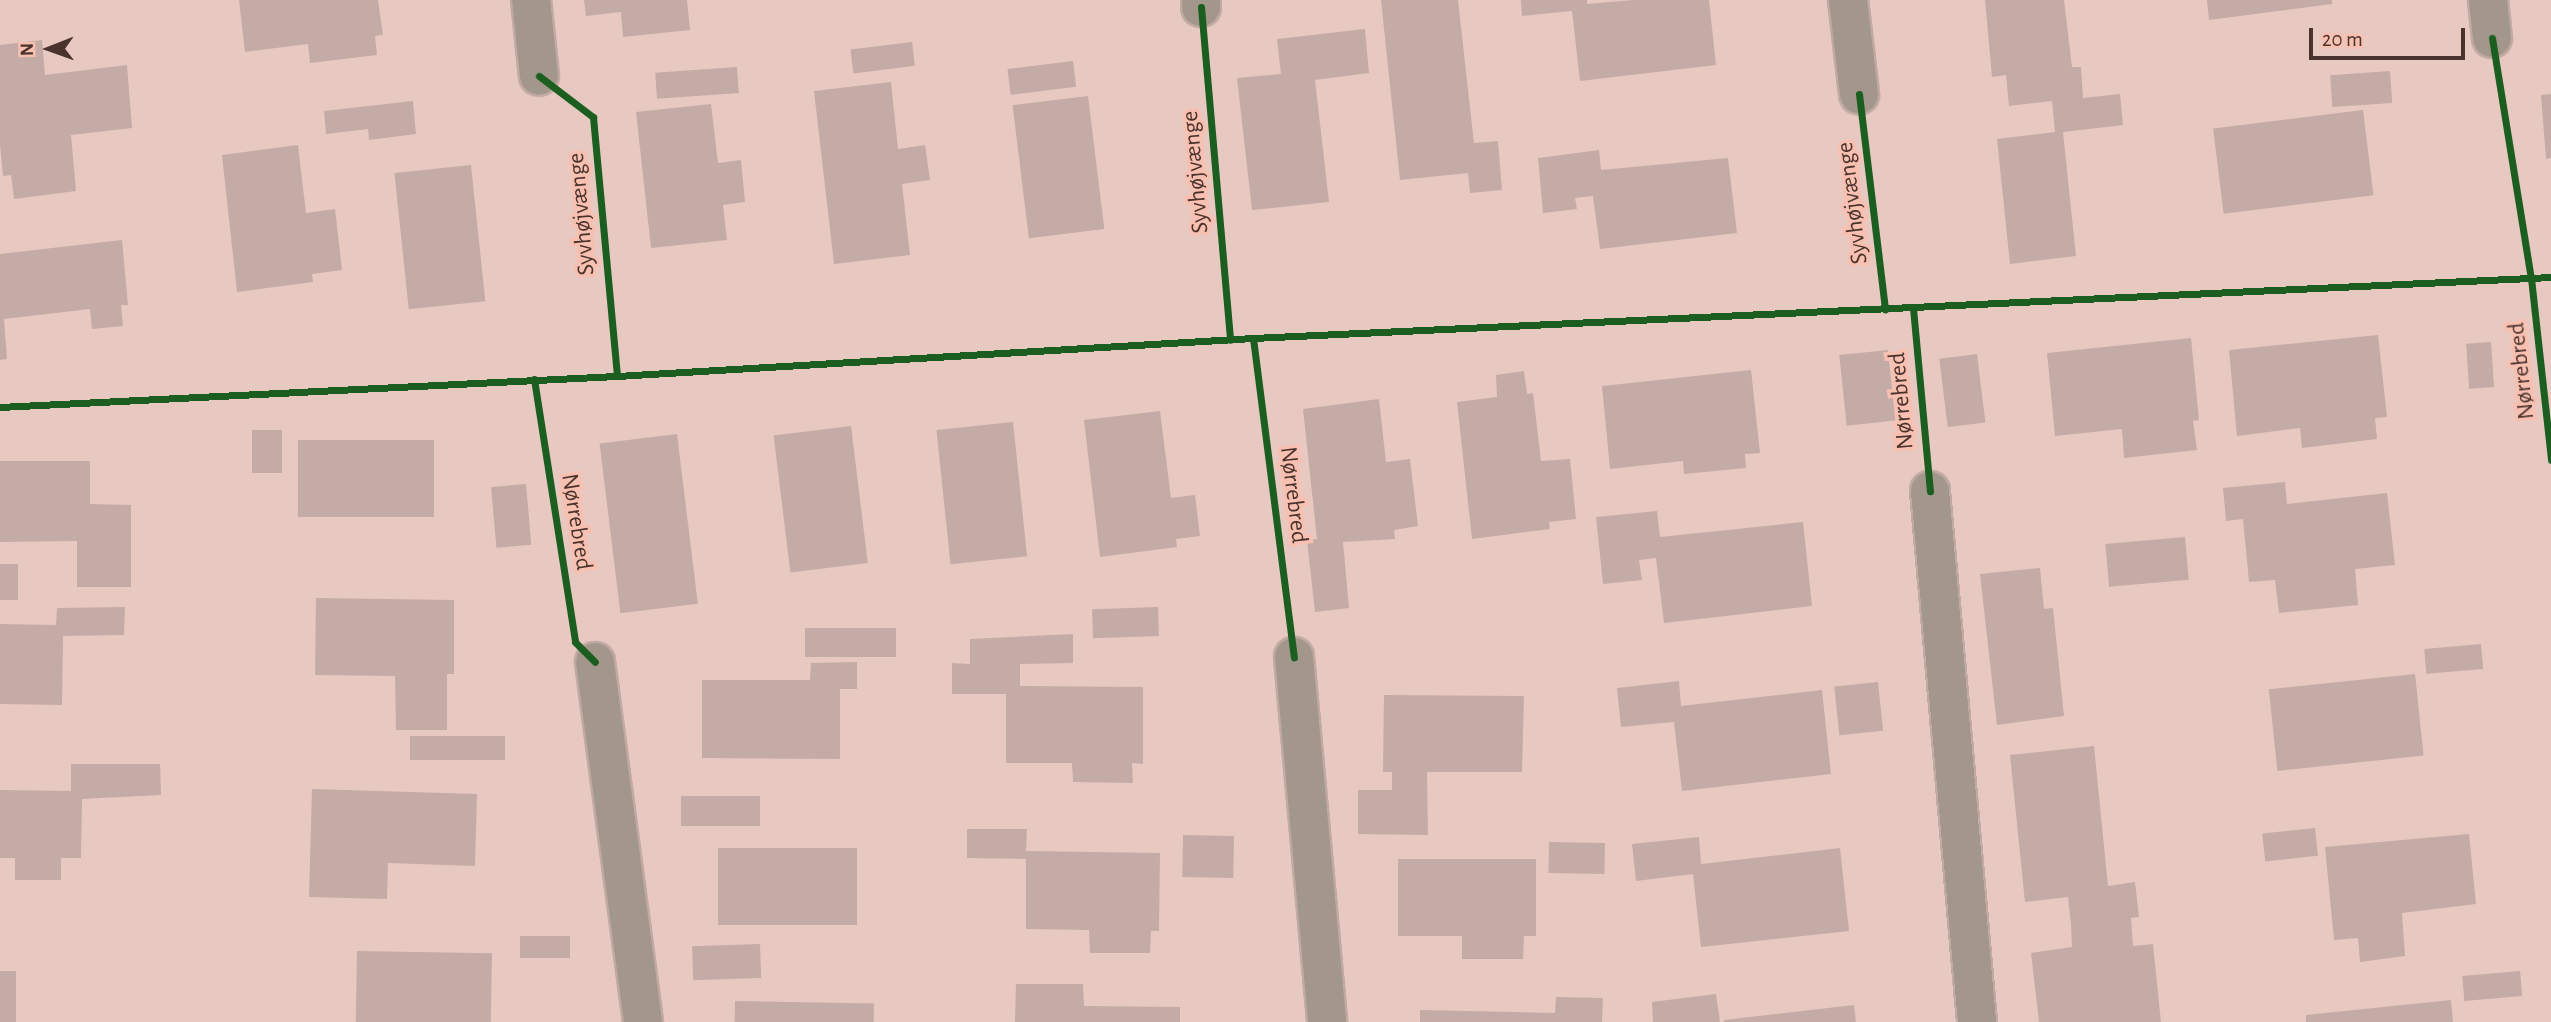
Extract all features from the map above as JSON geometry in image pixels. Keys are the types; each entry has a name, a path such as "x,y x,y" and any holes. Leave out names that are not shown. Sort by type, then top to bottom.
{"street":[{"path":"531,0 539,76"},
{"path":"1848,0 1859,94"},
{"path":"2487,0 2492,38"},
{"path":"1930,491 1977,1022"},
{"path":"1294,657 1327,1022"},
{"path":"596,662 643,1022"}],"building":[{"path":"239,0 378,0 383,35 375,36 377,55 310,63 308,44 245,52"},
{"path":"584,0 687,0 690,30 623,37 621,12 586,16"},
{"path":"1381,0 1458,0 1474,143 1498,141 1502,190 1470,193 1468,173 1400,180"},
{"path":"1521,0 1587,0 1587,4 1633,0 1709,0 1716,65 1580,81 1572,11 1522,16"},
{"path":"1985,0 2064,0 2072,67 2081,67 2083,98 2120,94 2123,125 2063,132 2076,256 2010,264 1997,139 2055,132 2052,101 2009,106 2006,75 1992,77"},
{"path":"2207,0 2332,0 2332,4 2209,20"},
{"path":"1365,29 1369,73 1315,80 1329,202 1252,210 1237,78 1281,74 1277,39"},
{"path":"42,40 45,75 127,65 132,128 71,135 76,191 14,199 11,175 3,176 0,144 0,45"},
{"path":"912,42 915,66 853,73 850,50"},
{"path":"1073,61 1076,87 1011,95 1007,69"},
{"path":"737,67 739,93 657,99 655,73"},
{"path":"2390,71 2392,103 2332,107 2330,75"},
{"path":"891,82 898,149 925,145 930,180 902,184 910,255 834,264 814,91"},
{"path":"2551,94 2551,158 2546,159 2541,95"},
{"path":"1088,96 1104,229 1029,238 1013,105"},
{"path":"413,101 416,134 369,140 368,129 326,134 324,111"},
{"path":"711,104 718,163 741,160 745,202 723,205 727,240 651,248 636,112"},
{"path":"2363,110 2373,195 2224,214 2213,128"},
{"path":"298,145 306,213 335,209 342,270 312,274 313,282 237,292 222,155"},
{"path":"1599,150 1601,170 1728,158 1737,233 1600,249 1593,196 1575,198 1577,209 1543,213 1538,158"},
{"path":"471,165 485,301 409,309 394,173"},
{"path":"122,240 128,305 121,305 123,326 92,329 90,309 4,319 7,359 0,360 0,254"},
{"path":"2378,335 2387,417 2375,418 2377,439 2302,448 2300,428 2237,436 2229,350"},
{"path":"2191,338 2199,420 2193,421 2197,450 2124,458 2122,429 2055,436 2047,353"},
{"path":"2491,342 2494,387 2469,389 2466,344"},
{"path":"1888,350 1895,421 1847,426 1839,355"},
{"path":"1977,354 1985,422 1948,427 1939,359"},
{"path":"1751,370 1760,453 1745,454 1746,468 1684,474 1683,461 1610,469 1602,386"},
{"path":"1524,371 1527,394 1533,393 1541,461 1570,459 1576,519 1549,522 1550,529 1472,539 1457,402 1497,397 1496,375"},
{"path":"1379,399 1386,462 1410,459 1418,526 1394,530 1395,539 1343,542 1349,608 1315,612 1307,540 1317,539 1303,409"},
{"path":"1160,411 1171,498 1195,495 1200,536 1176,539 1177,547 1100,557 1084,420"},
{"path":"1013,422 1027,556 951,564 936,430"},
{"path":"851,426 868,563 790,572 774,436"},
{"path":"252,430 282,430 282,473 252,473"},
{"path":"677,434 698,604 620,613 600,444"},
{"path":"298,440 434,440 434,517 298,517"},
{"path":"0,461 90,461 90,504 131,505 131,587 77,587 77,541 0,542"},
{"path":"2285,482 2287,504 2387,493 2395,565 2355,569 2358,605 2279,613 2275,580 2249,582 2243,519 2226,521 2223,488"},
{"path":"526,484 531,545 496,548 491,487"},
{"path":"1657,511 1660,537 1803,522 1812,606 1664,623 1656,558 1639,560 1642,580 1603,584 1596,517"},
{"path":"2185,537 2189,580 2109,587 2105,544"},
{"path":"0,564 18,564 18,600 0,600"},
{"path":"2040,568 2044,609 2053,608 2064,716 1997,725 1980,574"},
{"path":"316,598 454,600 454,674 447,674 447,730 396,730 395,676 315,675"},
{"path":"125,607 124,635 63,636 62,705 0,704 0,624 56,625 57,608"},
{"path":"1158,607 1159,636 1093,638 1092,609"},
{"path":"805,628 896,628 896,657 805,657"},
{"path":"1073,634 1073,663 1020,664 1020,686 1143,687 1143,764 1132,763 1133,783 1073,782 1072,763 1006,763 1006,694 952,694 952,663 970,664 970,639"},
{"path":"2481,644 2483,669 2426,674 2424,649"},
{"path":"857,662 857,689 840,689 840,759 702,758 702,680 810,680 811,663"},
{"path":"2415,674 2424,756 2277,771 2269,689"},
{"path":"1679,681 1681,706 1822,690 1831,774 1682,791 1674,722 1621,727 1617,688"},
{"path":"1878,682 1883,731 1839,735 1834,687"},
{"path":"1384,695 1524,696 1522,772 1427,772 1428,835 1358,834 1358,790 1392,790 1392,772 1383,772"},
{"path":"410,736 505,736 505,760 410,760"},
{"path":"2094,746 2108,886 2135,882 2139,917 2131,918 2133,946 2153,944 2161,1022 2039,1022 2031,953 2072,947 2068,897 2025,902 2010,755"},
{"path":"71,764 160,764 161,795 82,799 81,858 61,858 61,880 15,880 15,858 0,858 0,790 71,791"},
{"path":"312,789 477,794 475,866 388,863 387,899 309,897"},
{"path":"681,796 760,796 760,826 681,826"},
{"path":"2315,828 2318,856 2265,861 2262,834"},
{"path":"967,829 1027,829 1026,851 1160,853 1159,931 1151,931 1150,953 1090,953 1089,930 1026,929 1026,859 967,858"},
{"path":"2469,834 2476,904 2402,913 2405,956 2360,962 2358,938 2334,940 2325,847"},
{"path":"1183,835 1234,836 1233,878 1182,877"},
{"path":"1699,837 1701,864 1840,848 1849,931 1701,947 1693,874 1636,881 1632,844"},
{"path":"1549,842 1605,843 1604,874 1548,873"},
{"path":"718,848 857,848 857,925 718,925"},
{"path":"1398,859 1536,859 1536,936 1524,936 1523,959 1462,959 1462,936 1398,936"},
{"path":"520,936 570,936 570,958 520,958"},
{"path":"760,944 761,978 693,980 692,946"},
{"path":"357,951 492,953 491,1022 356,1022"},
{"path":"0,971 16,971 16,1022 0,1022"},
{"path":"2520,971 2522,996 2464,1001 2462,976"},
{"path":"1016,984 1083,984 1084,1006 1180,1007 1180,1022 1015,1022"},
{"path":"1716,994 1720,1022 1653,1022 1652,1002"},
{"path":"1556,997 1603,998 1602,1022 1420,1022 1420,1010 1555,1013"},
{"path":"2451,1000 2453,1022 2306,1022 2306,1015"},
{"path":"735,1001 874,1003 874,1022 735,1022"},
{"path":"1854,1005 1856,1022 1724,1022 1724,1020"}],"cycle path":[{"name":"Syvhøjvænge","path":"1201,7 1230,340"},
{"name":"Nørrebred","path":"2492,38 2531,278 2551,460"},
{"name":"Syvhøjvænge","path":"539,76 593,117 617,376"},
{"name":"Syvhøjvænge","path":"1859,94 1885,309"},
{"path":"0,407 617,376 1253,338 2551,277"},
{"name":"Nørrebred","path":"1913,308 1930,491"},
{"name":"Nørrebred","path":"1253,338 1294,657"},
{"name":"Nørrebred","path":"534,379 575,642 595,662"}]}
